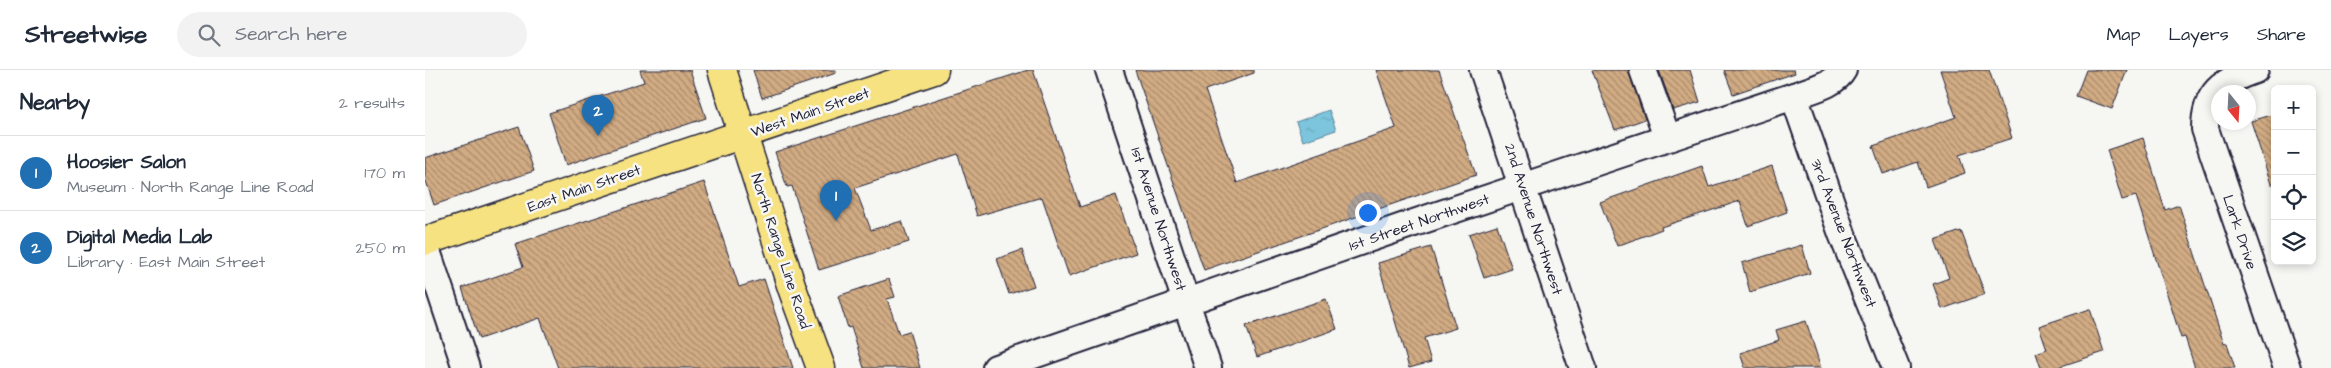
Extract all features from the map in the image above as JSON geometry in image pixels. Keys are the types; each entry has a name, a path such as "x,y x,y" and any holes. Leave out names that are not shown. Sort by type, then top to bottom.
{"main road":[{"name":"North Range Line Road","path":"722,70 821,368"},
{"name":"West Main Street","path":"743,135 933,70"},
{"name":"East Main Street","path":"425,241 743,135"}],"street":[{"name":"1st Avenue Northwest","path":"1109,70 1208,368"},
{"name":"2nd Avenue Northwest","path":"1483,70 1583,368"},
{"path":"1643,70 1667,138"},
{"name":"Lark Drive","path":"2255,70 2224,84 2213,96 2205,117 2205,129 2287,368"},
{"name":"1st Street Northwest","path":"996,368 1523,186 1794,96 1826,84 1842,72"},
{"name":"3rd Avenue Northwest","path":"1794,96 1841,234 1896,368"},
{"path":"425,245 466,368"}],"water":[{"path":"1329,110 1336,130 1303,141 1296,122"}],"building":[{"path":"640,70 690,70 706,118 566,165 549,113 644,82"},
{"path":"753,70 836,70 836,73 762,98"},
{"path":"1028,70 1033,70 1080,207 1116,195 1136,253 1069,276 1042,197 977,216 958,154 855,188 871,230 902,221 909,242 819,270 792,186 787,187 775,152"},
{"path":"1135,70 1254,70 1254,73 1205,90 1237,183 1396,128 1376,70 1439,70 1476,175 1204,270"},
{"path":"1592,70 1628,70 1645,119 1615,130"},
{"path":"1659,70 1690,70 1700,102 1673,110"},
{"path":"1724,70 1794,70 1795,73 1733,94"},
{"path":"1940,70 1989,70 2012,138 1959,155 1965,173 1926,187 1918,162 1883,174 1873,146 1956,117"},
{"path":"2086,70 2127,70 2112,109 2076,96"},
{"path":"2271,115 2271,184 2254,130 2256,130 2256,120"},
{"path":"519,127 534,171 434,205 425,178 425,158"},
{"path":"2143,138 2165,210 2179,205 2224,344 2227,343 2235,368 2195,368 2185,337 2181,338 2136,196 2122,200 2107,150"},
{"path":"1702,166 1709,187 1772,166 1787,212 1748,226 1740,201 1661,227 1662,229 1617,246 1600,202"},
{"path":"704,182 739,287 764,279 793,368 558,368 540,318 479,339 462,288 523,267 515,244"},
{"path":"1497,225 1512,269 1484,278 1469,234"},
{"path":"1961,231 1985,294 1942,309 1933,284 1949,278 1935,240"},
{"path":"1802,245 1810,273 1750,292 1742,263"},
{"path":"1431,247 1456,328 1424,338 1431,362 1409,368 1378,263"},
{"path":"1022,250 1034,286 1009,294 997,259"},
{"path":"889,279 895,297 887,299 899,334 909,331 920,368 864,368 851,327 848,328 838,296"},
{"path":"1326,299 1337,329 1257,357 1246,326"},
{"path":"2090,309 2104,352 2055,368 2041,368 2036,353 2047,349 2039,326"},
{"path":"1806,321 1821,368 1745,368 1740,353 1779,340 1776,330"}],"place":[{"name":"Digital Media Lab","path":"598,136"},
{"name":"Hoosier Salon","path":"836,221"}]}
